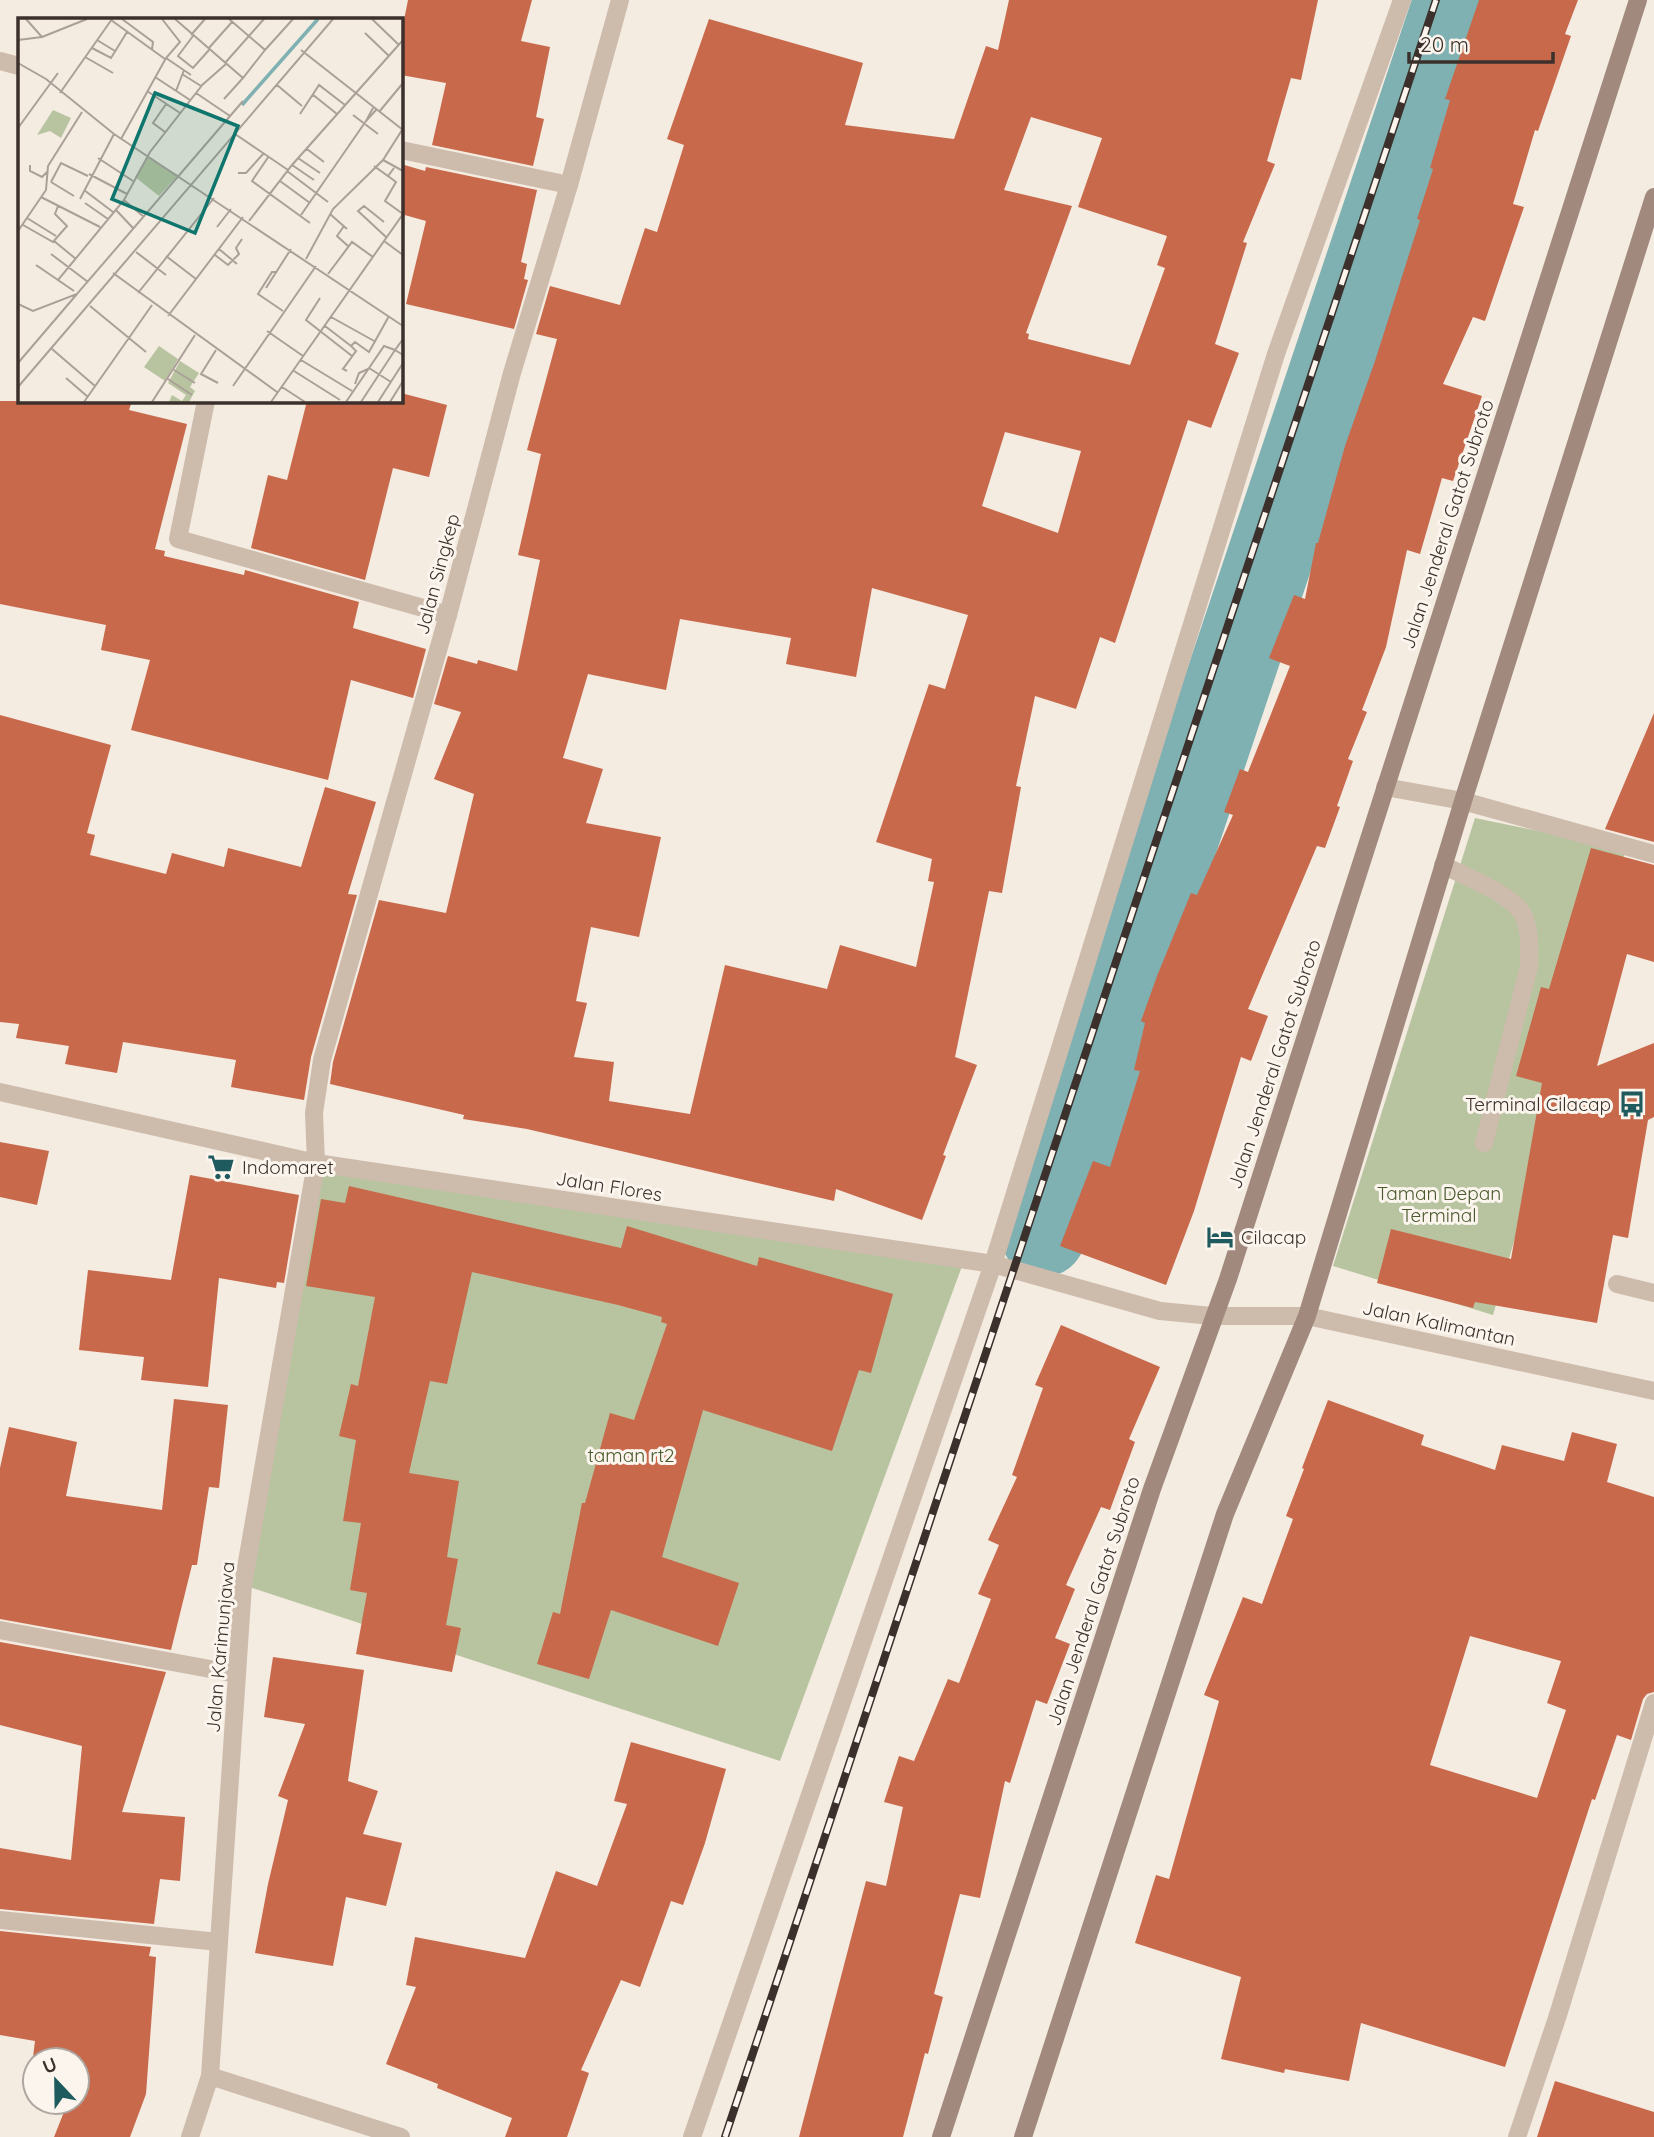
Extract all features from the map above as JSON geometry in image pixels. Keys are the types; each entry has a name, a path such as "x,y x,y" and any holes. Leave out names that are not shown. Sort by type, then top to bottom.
{"main road":[{"name":"Jalan Jenderal Gatot Subroto","path":"941,2137 1152,1489 1232,1265 1638,0"},
{"path":"1023,2137 1226,1514 1307,1316 1443,865 1654,197"}],"street":[{"name":"Jalan Singkep","path":"316,1163 314,1113 322,1060 448,615 512,373 569,184 620,0"},
{"path":"691,2137 993,1264 1276,354 1402,0"},
{"path":"0,61 18,66"},
{"path":"402,150 569,184"},
{"path":"206,402 178,539 448,615"},
{"path":"1385,787 1463,801 1654,854"},
{"path":"1443,865 1504,896 1522,914 1529,940 1529,967 1484,1143"},
{"name":"Jalan Flores","path":"0,1092 316,1163 993,1264 1160,1311 1212,1317"},
{"name":"Jalan Karimunjawa","path":"190,2137 210,2076 243,1585 316,1163"},
{"path":"1618,1284 1654,1293"},
{"name":"Jalan Kalimantan","path":"1212,1317 1307,1316 1654,1391"},
{"path":"0,1630 237,1674"},
{"path":"1517,2137 1557,2018 1654,1703"},
{"path":"0,1920 219,1942"},
{"path":"210,2076 401,2137"}],"green space":[{"name":"Taman Depan Terminal","path":"1475,818 1626,849 1493,1315 1333,1266"},
{"name":"taman rt2","path":"316,1163 965,1258 780,1761 243,1585"}],"building":[{"path":"408,0 532,0 521,41 550,47 536,117 544,119 533,166 432,145 446,83 402,75 402,30"},
{"path":"1009,0 1318,0 1301,80 1291,78 1267,161 1275,164 1243,242 1247,243 1215,344 1239,353 1211,428 1188,420 1115,643 1100,637 1076,709 1035,696 1016,786 1021,787 1002,893 989,891 955,1057 977,1065 922,1220 836,1189 834,1201 527,1129 463,1119 464,1115 330,1084 333,1062 379,900 446,913 474,794 434,779 461,712 434,704 448,656 477,664 478,660 517,671 540,560 518,555 541,454 527,450 557,339 536,334 550,286 620,305 645,228 657,232 684,145 667,139 709,19 863,63 845,125 954,139 986,46 998,50","holes":["1031,117 1102,138 1078,207 1167,236 1157,265 1165,268 1130,365 1028,339 1029,334 1026,333 1072,206 1004,190","1005,432 1081,451 1058,533 982,506","872,588 968,615 945,689 929,684 876,842 932,859 928,881 934,882 916,967 840,945 827,989 725,965 690,1114 609,1101 614,1062 574,1057 587,1003 576,1001 591,927 639,937 661,837 586,823 603,769 563,758 588,674 666,690 680,619 791,638 786,664 856,677"]},
{"path":"1479,0 1578,0 1565,34 1571,36 1538,131 1535,130 1513,204 1524,207 1485,321 1473,317 1443,384 1482,396 1453,481 1442,478 1420,554 1407,550 1386,647 1362,710 1367,712 1348,759 1353,761 1337,806 1340,807 1325,848 1317,846 1248,1009 1268,1016 1251,1061 1241,1057 1194,1211 1166,1285 1060,1246 1093,1161 1110,1167 1140,1071 1134,1070 1145,1023 1141,1021 1157,976 1191,893 1197,895 1233,815 1224,812 1240,769 1248,772 1290,666 1269,658 1294,595 1305,599 1316,543 1345,446 1420,220 1417,219 1450,100 1445,99"},
{"path":"402,164 425,171 426,167 537,190 521,262 527,264 524,279 528,280 514,329 406,304 426,221 402,214"},
{"path":"402,393 447,405 429,477 393,468 365,580 251,548 268,475 287,480 307,402 402,402"},
{"path":"0,401 132,402 129,410 187,424 155,549 165,551 164,556 244,575 245,570 359,602 353,628 426,649 413,698 351,680 328,780 131,730 150,660 101,650 106,625 0,604"},
{"path":"1654,713 1654,842 1605,829"},
{"path":"0,715 111,745 87,833 95,835 90,855 166,874 172,853 224,867 228,848 301,867 325,787 376,802 348,894 357,895 311,1057 304,1100 231,1087 236,1060 123,1042 117,1073 65,1064 69,1046 16,1038 19,1024 0,1022"},
{"path":"1591,848 1654,865 1654,962 1627,954 1597,1066 1654,1043 1654,1117 1648,1120 1628,1238 1613,1235 1597,1323 1475,1302 1473,1308 1377,1283 1391,1229 1511,1259 1542,1083 1516,1076 1541,987 1549,989"},
{"path":"0,1142 49,1151 37,1205 0,1197"},
{"path":"190,1175 299,1195 284,1283 277,1282 276,1288 219,1278 208,1387 141,1380 144,1357 79,1350 88,1270 171,1280"},
{"path":"349,1186 621,1248 627,1226 757,1266 759,1257 893,1294 871,1373 859,1370 832,1451 703,1410 662,1557 739,1583 718,1646 611,1610 589,1679 537,1664 553,1612 560,1614 582,1503 585,1503 610,1413 634,1420 667,1324 661,1322 662,1317 618,1305 472,1272 447,1384 430,1381 409,1473 459,1481 447,1557 458,1559 446,1625 461,1628 452,1672 356,1654 367,1593 350,1590 361,1523 343,1521 356,1440 339,1436 351,1384 358,1386 375,1297 306,1286 321,1199 345,1203"},
{"path":"1061,1325 1160,1367 1129,1439 1135,1442 1110,1510 1101,1507 1066,1585 1075,1589 1055,1638 1070,1644 1047,1704 1036,1700 1010,1783 1005,1781 980,1898 960,1894 934,1994 943,1997 903,2137 799,2137 866,1881 886,1886 903,1807 884,1802 899,1756 914,1761 948,1679 959,1683 991,1599 978,1594 999,1545 988,1540 1017,1477 1012,1475 1043,1388 1035,1385"},
{"path":"174,1399 228,1405 219,1488 209,1487 197,1565 192,1565 171,1650 0,1619 0,1468 9,1427 77,1442 66,1496 162,1510"},
{"path":"1328,1400 1424,1435 1421,1445 1495,1470 1502,1445 1564,1461 1572,1432 1617,1444 1607,1482 1654,1497 1654,1692 1643,1699 1631,1740 1617,1735 1595,1800 1592,1799 1505,2067 1361,2023 1349,2081 1285,2069 1284,2073 1221,2059 1241,1977 1135,1943 1156,1875 1169,1879 1219,1701 1204,1695 1243,1597 1262,1604 1293,1519 1286,1516 1304,1469 1302,1468","holes":["1470,1636 1561,1661 1547,1703 1566,1710 1537,1798 1430,1765"]},
{"path":"0,1642 166,1672 122,1812 185,1817 180,1881 160,1879 154,1924 0,1909 0,1848 71,1860 82,1746 0,1725"},
{"path":"273,1657 364,1670 348,1781 378,1791 363,1834 402,1843 386,1906 346,1897 333,1966 255,1953 288,1800 278,1796 305,1724 264,1717"},
{"path":"631,1742 726,1769 705,1843 683,1905 671,1901 640,1987 621,1980 581,2070 589,2073 567,2137 505,2137 512,2118 437,2088 438,2084 386,2064 416,1987 406,1985 415,1937 525,1958 556,1871 597,1886 627,1804 614,1801"},
{"path":"0,1931 151,1947 149,1956 156,1957 146,2094 130,2137 54,2137 62,2116 91,2116 91,2046 34,2046 35,2041 0,2035"},
{"path":"1555,2081 1654,2112 1654,2137 1537,2137"}],"waterway":[{"path":"1043,1234 1457,0"}],"railway":[{"path":"725,2137 1436,0"}],"place":[{"name":"Terminal Cilacap","path":"1632,1104"},
{"name":"Indomaret","path":"221,1167"},
{"name":"Cilacap","path":"1220,1237"}]}
